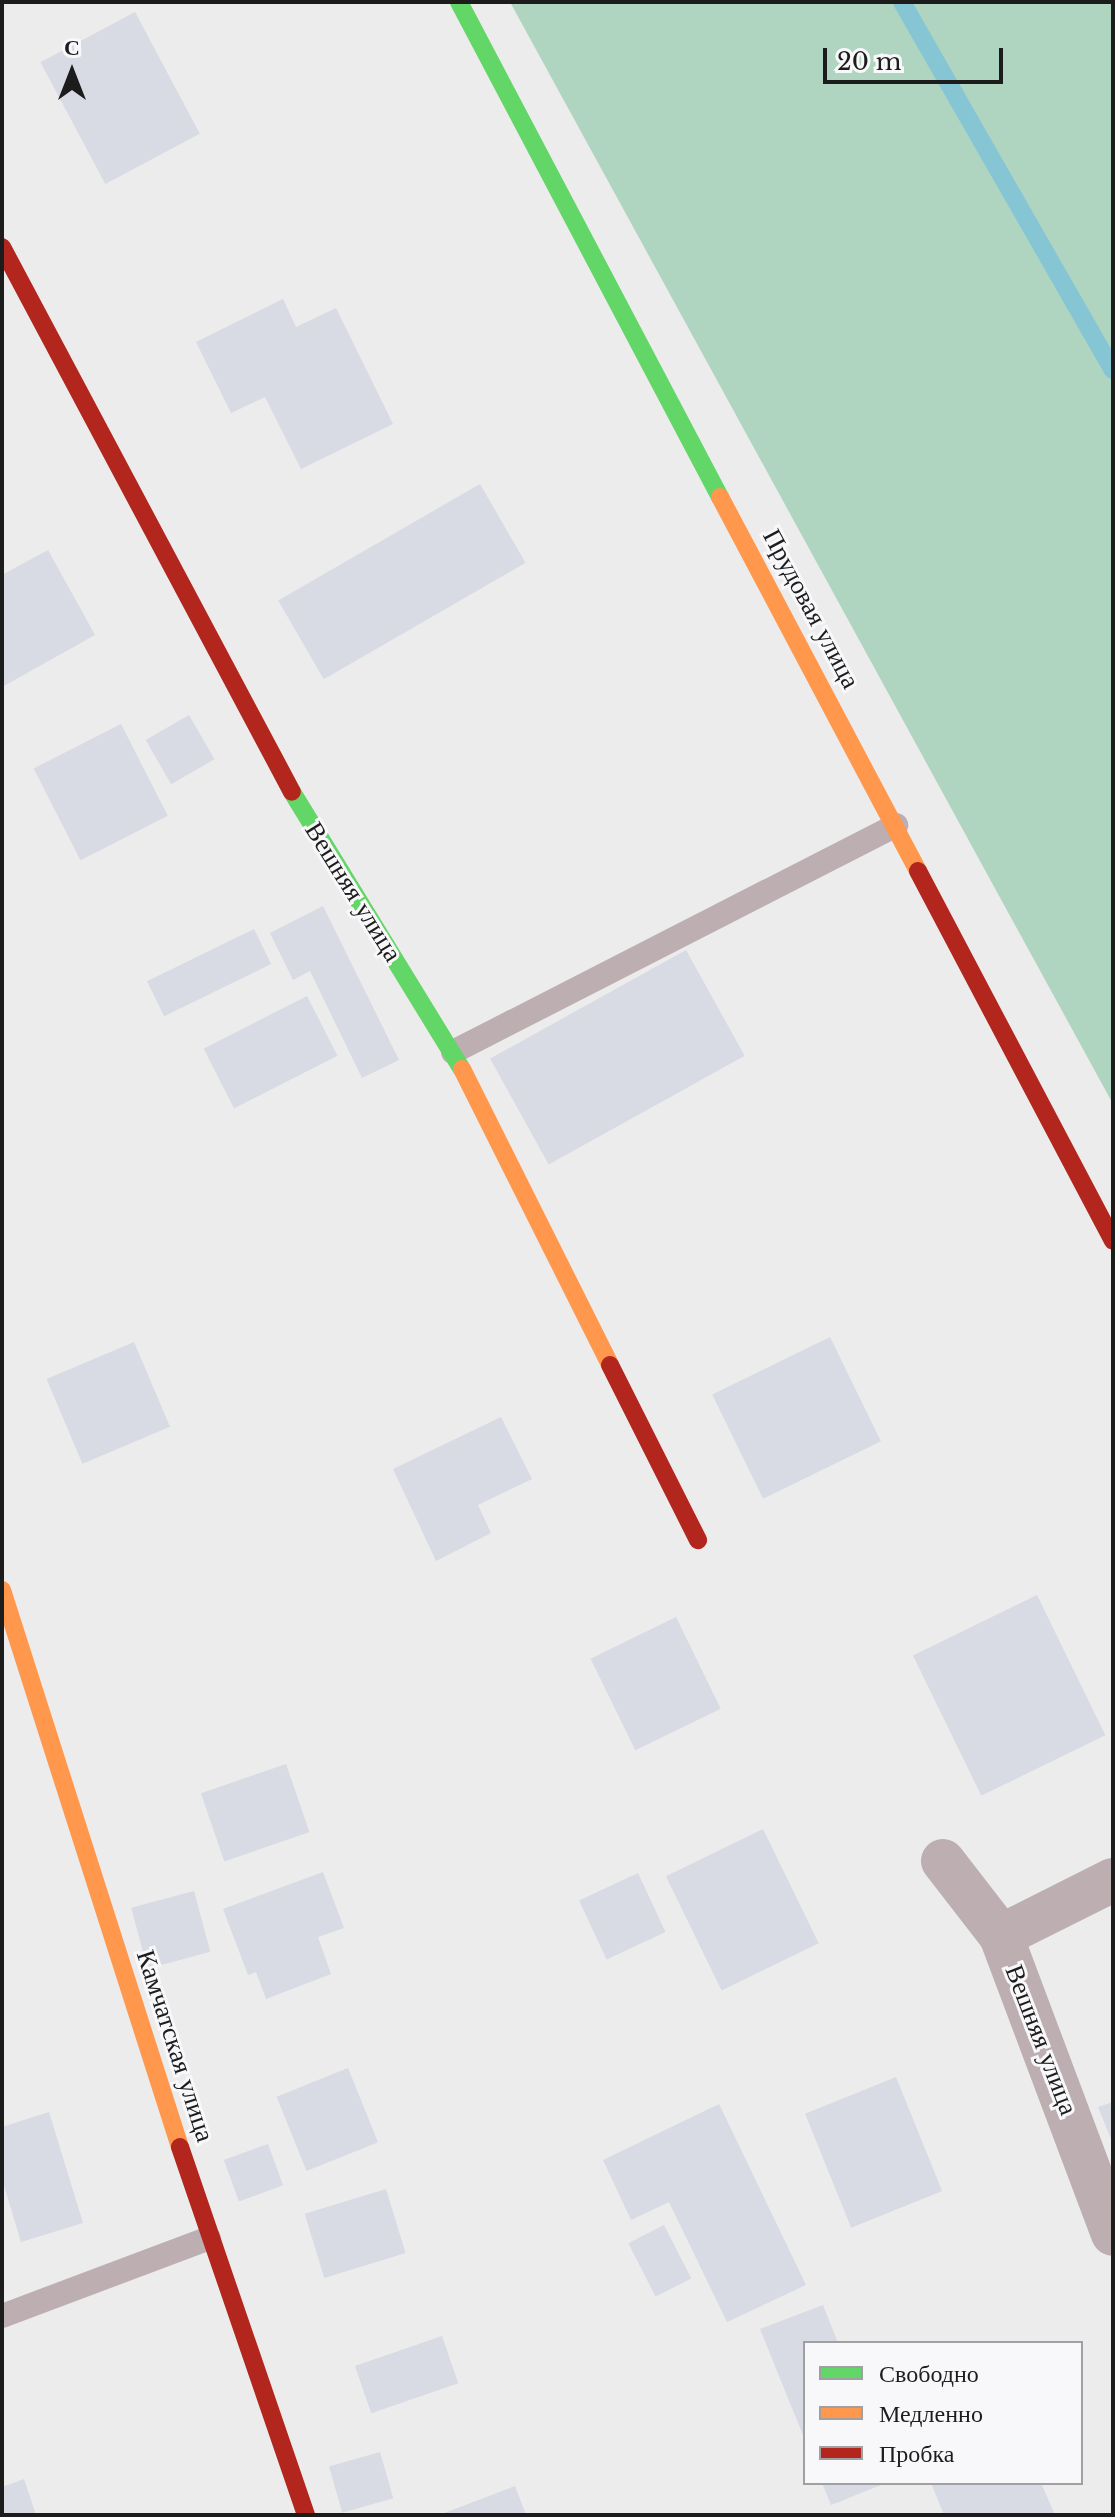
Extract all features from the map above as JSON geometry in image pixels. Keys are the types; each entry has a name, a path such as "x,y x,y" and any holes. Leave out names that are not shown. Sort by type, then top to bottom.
{"street":[{"name":"Прудовая улица","path":"459,2 1113,1241"},
{"name":"Вешняя улица","path":"2,247 323,849 453,1052 698,1540"},
{"name":"Камчатская улица","path":"2,1590 209,2238 306,2515"},
{"name":"Вешняя улица","path":"943,1861 1001,1936 1113,2234"},
{"path":"1001,1936 1113,1880"}],"lane":[{"path":"453,1052 896,825"},
{"path":"2,2316 209,2238"}],"green space":[{"path":"510,2 1113,2 1113,1104"}],"building":[{"path":"135,12 200,134 105,184 41,62"},
{"path":"283,299 296,327 336,308 393,424 301,469 265,397 231,413 196,342"},
{"path":"480,484 526,563 324,679 278,600"},
{"path":"48,550 95,635 2,687 2,575"},
{"path":"189,715 214,759 171,784 146,740"},
{"path":"121,724 168,816 80,860 34,768"},
{"path":"323,906 399,1060 362,1078 310,971 293,980 270,933"},
{"path":"254,929 271,964 164,1016 147,981"},
{"path":"686,950 745,1056 549,1164 490,1059"},
{"path":"307,996 337,1056 234,1108 204,1049"},
{"path":"830,1337 881,1441 763,1499 712,1394"},
{"path":"134,1342 170,1427 82,1464 47,1379"},
{"path":"501,1417 532,1479 478,1505 491,1533 436,1561 393,1469"},
{"path":"1037,1595 1105,1735 981,1796 913,1655"},
{"path":"676,1617 721,1709 635,1750 591,1659"},
{"path":"286,1764 309,1832 224,1861 201,1793"},
{"path":"763,1829 819,1943 722,1990 666,1876"},
{"path":"323,1872 344,1928 318,1937 331,1974 266,1999 256,1972 248,1975 223,1909"},
{"path":"638,1873 665,1932 607,1959 579,1900"},
{"path":"194,1891 210,1952 148,1969 131,1908"},
{"path":"348,2068 378,2142 307,2171 277,2097"},
{"path":"896,2077 942,2191 851,2228 805,2114"},
{"path":"1113,2102 1113,2144 1098,2107"},
{"path":"719,2104 806,2285 727,2322 669,2202 631,2220 603,2160"},
{"path":"49,2112 83,2223 21,2242 2,2179 2,2127"},
{"path":"268,2144 283,2185 239,2201 224,2160"},
{"path":"386,2189 406,2253 324,2278 305,2214"},
{"path":"664,2225 691,2278 656,2297 628,2243"},
{"path":"823,2305 837,2341 803,2341 803,2435 760,2329"},
{"path":"442,2336 458,2383 371,2413 355,2366"},
{"path":"380,2452 393,2498 342,2513 329,2467"},
{"path":"24,2479 36,2515 2,2515 2,2487"},
{"path":"823,2485 881,2485 831,2505"},
{"path":"932,2485 1042,2485 1055,2515 944,2515"},
{"path":"515,2486 526,2515 439,2515"}],"waterway":[{"path":"902,2 1113,370"}],"traffic: fast":[{"path":"459,2 720,497"},
{"path":"292,792 462,1069"}],"traffic: slow":[{"path":"720,497 918,871"},
{"path":"462,1069 610,1365"},
{"path":"2,1590 180,2147"}],"traffic: jam":[{"path":"2,247 292,792"},
{"path":"918,871 1113,1241"},
{"path":"610,1365 698,1540"},
{"path":"180,2147 306,2515"}]}
